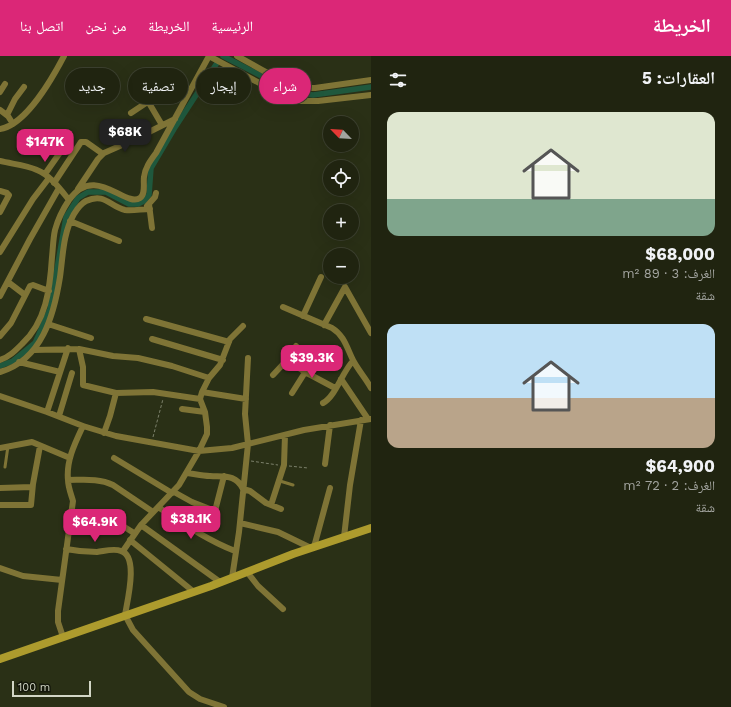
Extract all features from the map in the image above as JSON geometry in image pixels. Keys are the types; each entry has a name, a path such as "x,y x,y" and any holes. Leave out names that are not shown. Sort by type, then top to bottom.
{"main road":[{"path":"0,659 194,592 312,548 371,528"}],"street":[{"path":"0,129 8,128 13,124 40,97 64,56"},
{"path":"78,190 90,186 104,186 131,199 139,198 143,193 145,170 209,56 276,92 301,101 318,101 371,95"},
{"path":"237,56 283,81 307,88 371,80"},
{"path":"0,92 5,84"},
{"path":"7,115 15,99 24,88"},
{"path":"131,113 146,103 149,103 164,138"},
{"path":"0,110 7,115 13,124"},
{"path":"0,360 8,357 26,340 33,332 42,314 49,291 55,230 60,215 98,159 103,154 175,119"},
{"path":"0,296 81,142 86,142 103,154"},
{"path":"0,252 66,144"},
{"path":"0,162 38,170 47,176 69,200"},
{"path":"0,191 9,195 0,212"},
{"path":"152,228 149,207 156,193"},
{"path":"0,372 19,362 34,350 44,334 55,306 64,246 70,221 81,204 86,200 95,199 106,200 125,210 143,209 149,207"},
{"path":"70,221 119,241"},
{"path":"303,316 321,277"},
{"path":"0,281 26,295"},
{"path":"0,336 11,323 32,285 49,291"},
{"path":"324,325 345,287 371,333"},
{"path":"283,307 339,333 353,361 371,388"},
{"path":"146,319 229,342"},
{"path":"48,324 91,338"},
{"path":"123,551 141,525 173,493 187,473 199,451 206,434 205,412 200,399 202,392 208,378 216,372 223,360 229,342 243,326"},
{"path":"152,339 223,360"},
{"path":"273,375 287,360 296,346"},
{"path":"34,350 68,348 112,356 138,358 172,366 208,378"},
{"path":"47,412 68,348"},
{"path":"79,349 83,368 84,385 116,392 165,393 200,399"},
{"path":"292,393 316,355"},
{"path":"232,578 247,461 248,444 246,399 248,358"},
{"path":"287,360 305,372 335,388"},
{"path":"323,402 329,398 353,361"},
{"path":"19,362 60,372"},
{"path":"59,416 72,372"},
{"path":"341,379 367,419 350,485 344,537"},
{"path":"104,433 116,392"},
{"path":"202,392 246,399"},
{"path":"0,396 104,433 126,439 199,451 224,449 285,434 367,419"},
{"path":"182,409 205,412"},
{"path":"325,464 330,425"},
{"path":"63,637 58,616 73,501 68,480 68,464 83,426"},
{"path":"271,505 284,465 285,434"},
{"path":"0,448 32,442 70,458"},
{"path":"0,505 31,505 32,487 40,446"},
{"path":"114,458 173,493 215,511 224,476"},
{"path":"187,473 205,476 224,476 236,480 240,483 243,489 281,509"},
{"path":"68,480 97,480 108,482 153,512"},
{"path":"0,488 32,487"},
{"path":"240,523 278,532 312,548 330,488"},
{"path":"158,507 202,536 216,544 235,551"},
{"path":"110,518 134,534"},
{"path":"141,525 220,582"},
{"path":"130,540 194,592"},
{"path":"66,549 84,552 112,550 123,551"},
{"path":"123,551 129,560 131,575 125,616 133,630 189,692 200,699 224,707"},
{"path":"0,568 23,576 62,580"},
{"path":"247,572 258,586 283,609"}],"lane":[{"path":"5,467 8,446"},
{"path":"280,481 292,485"}],"path":[{"path":"152,443 165,393"},
{"path":"247,461 308,468"}],"waterway":[{"path":"223,56 292,92 313,95 371,87"},
{"path":"0,366 13,361 35,343 50,309 66,217 78,198 88,192 106,192 129,204 138,204 144,201 149,195 151,168 174,129 217,63"}]}
